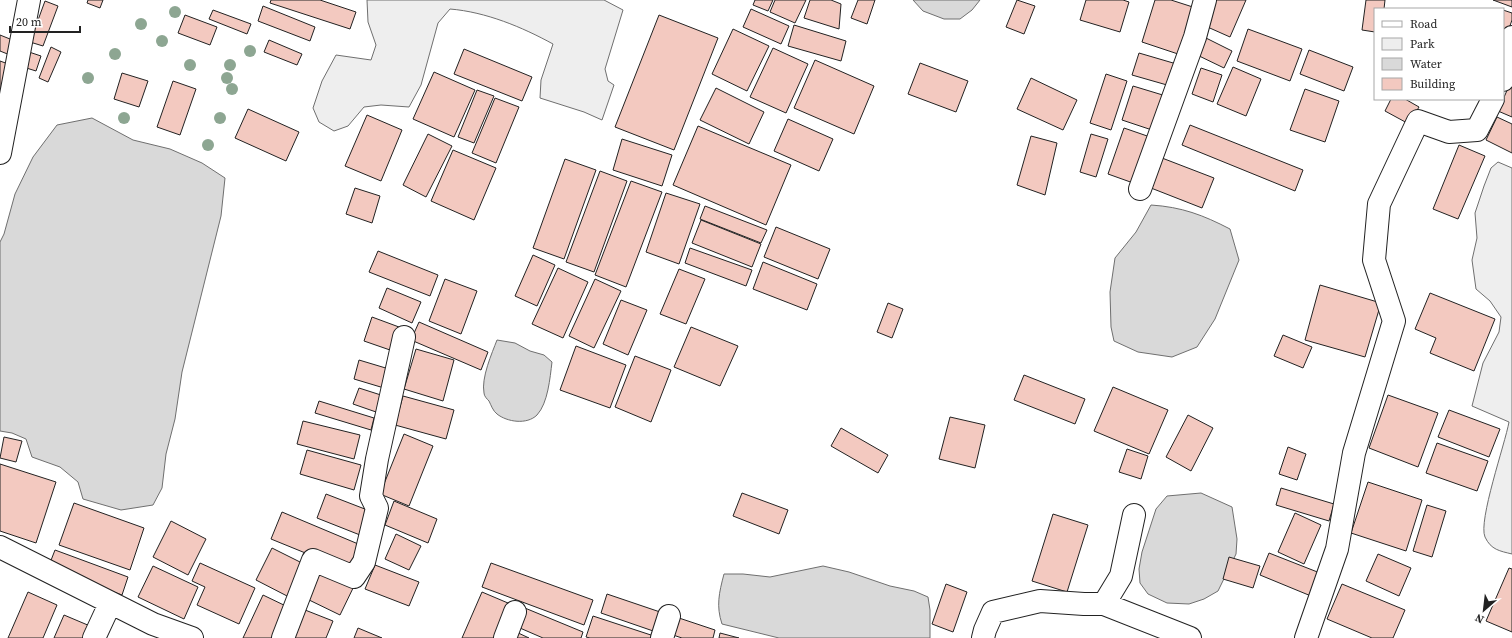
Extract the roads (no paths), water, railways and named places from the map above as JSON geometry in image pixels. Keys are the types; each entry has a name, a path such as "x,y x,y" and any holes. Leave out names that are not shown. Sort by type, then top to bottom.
{"street":[{"path":"0,153 29,0"},
{"path":"1140,189 1195,37 1205,0"},
{"path":"1504,78 1511,63 1512,37"},
{"path":"1306,638 1336,549 1354,453 1394,321 1374,260 1379,204 1418,121 1449,132 1477,130 1492,100"},
{"path":"283,638 313,560 354,577 364,562 377,508 371,496 376,459 404,337"},
{"path":"1104,604 1121,576 1134,515"},
{"path":"0,547 153,624 192,638"},
{"path":"984,638 985,630 993,612 1040,601 1104,604 1190,638"},
{"path":"94,638 107,610"},
{"path":"505,638 515,612"},
{"path":"662,638 669,616"}],"water":[{"path":"913,0 980,0 972,10 960,19 944,19 923,11"},
{"path":"92,118 133,140 170,149 202,163 225,178 221,216 182,372 175,419 166,454 162,488 153,505 121,510 83,499 78,482 60,467 32,457 26,439 12,433 0,431 0,242 4,234 15,194 33,157 57,125"},
{"path":"1151,205 1192,212 1230,229 1239,260 1215,319 1197,347 1172,357 1138,352 1114,341 1111,327 1110,292 1115,258 1136,232"},
{"path":"497,340 515,343 530,351 544,355 552,362 544,404 541,410 533,418 517,421 501,417 494,411 484,395 483,387 485,373"},
{"path":"1201,493 1232,507 1237,539 1236,554 1218,591 1204,599 1189,604 1167,603 1148,594 1140,583 1139,569 1142,552 1156,509 1167,496"},
{"path":"823,566 849,572 890,586 914,591 928,597 930,610 930,638 779,638 722,624 719,611 719,599 724,574 743,574 770,577"}]}
